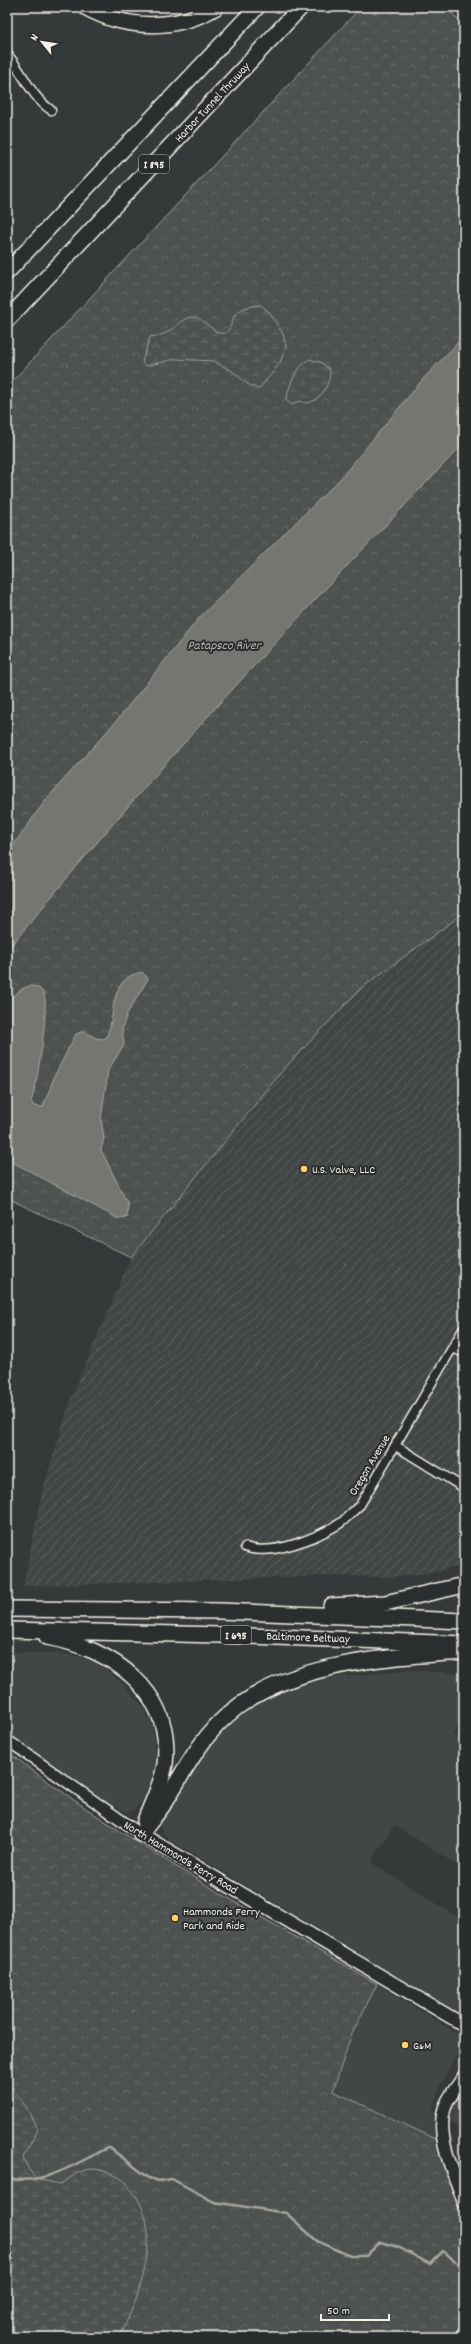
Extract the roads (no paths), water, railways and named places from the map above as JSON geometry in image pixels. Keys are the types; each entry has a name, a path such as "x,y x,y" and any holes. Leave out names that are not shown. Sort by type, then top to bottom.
{"highway":[{"path":"85,7 114,19 140,25 155,25 184,21 216,7"},
{"name":"I 895","path":"7,272 257,7"},
{"name":"Harbor Tunnel Thruway","path":"7,320 301,7"},
{"path":"220,1611 385,1603 464,1585"},
{"name":"Baltimore Beltway","path":"7,1609 220,1611 464,1621"},
{"path":"7,1630 55,1639 97,1652 125,1670 145,1690 156,1707 164,1728 166,1746 165,1764 160,1784 140,1834"},
{"name":"Baltimore Beltway","path":"7,1630 274,1636 464,1644"},
{"path":"140,1834 162,1805 209,1734 240,1706 263,1692 299,1678 356,1662 384,1658 464,1652"}],"main road":[{"name":"North Hammonds Ferry Road","path":"140,1834 464,2025"},
{"path":"464,2076 444,2108 442,2126 446,2150 464,2202"}],"street":[{"path":"7,54 22,74 32,93 51,110"},
{"name":"Oregon Avenue","path":"246,1547 256,1551 274,1550 317,1535 340,1523 360,1505 464,1328"},
{"path":"453,1348 464,1353"},
{"path":"396,1446 464,1488"},
{"name":"North Hammonds Ferry Road","path":"7,1740 43,1767 140,1834"}],"water":[{"name":"Patapsco River","path":"464,336 464,443 230,692 61,885 7,951 7,854 45,801 118,719 200,617 340,479 424,378"},
{"path":"142,972 148,979 127,1014 122,1029 124,1045 108,1070 101,1119 104,1138 101,1150 128,1204 127,1218 119,1219 7,1159 7,1003 18,992 29,986 37,988 44,994 45,1015 42,1048 31,1101 34,1106 43,1107 55,1075 76,1034 84,1031 96,1038 105,1039 109,1030 118,990 123,982 131,976"}],"waterway":[{"path":"7,2178 28,2180 49,2176 110,2148 149,2178 159,2181 172,2179 214,2202 286,2213 317,2241 350,2256 366,2256 380,2242 398,2247 430,2264 443,2251 464,2269"}],"place":[{"name":"U.S. Valve, LLC","path":"304,1169"},
{"name":"Hammonds Ferry Park and Ride","path":"175,1918"},
{"name":"G&M","path":"405,2045"}]}
